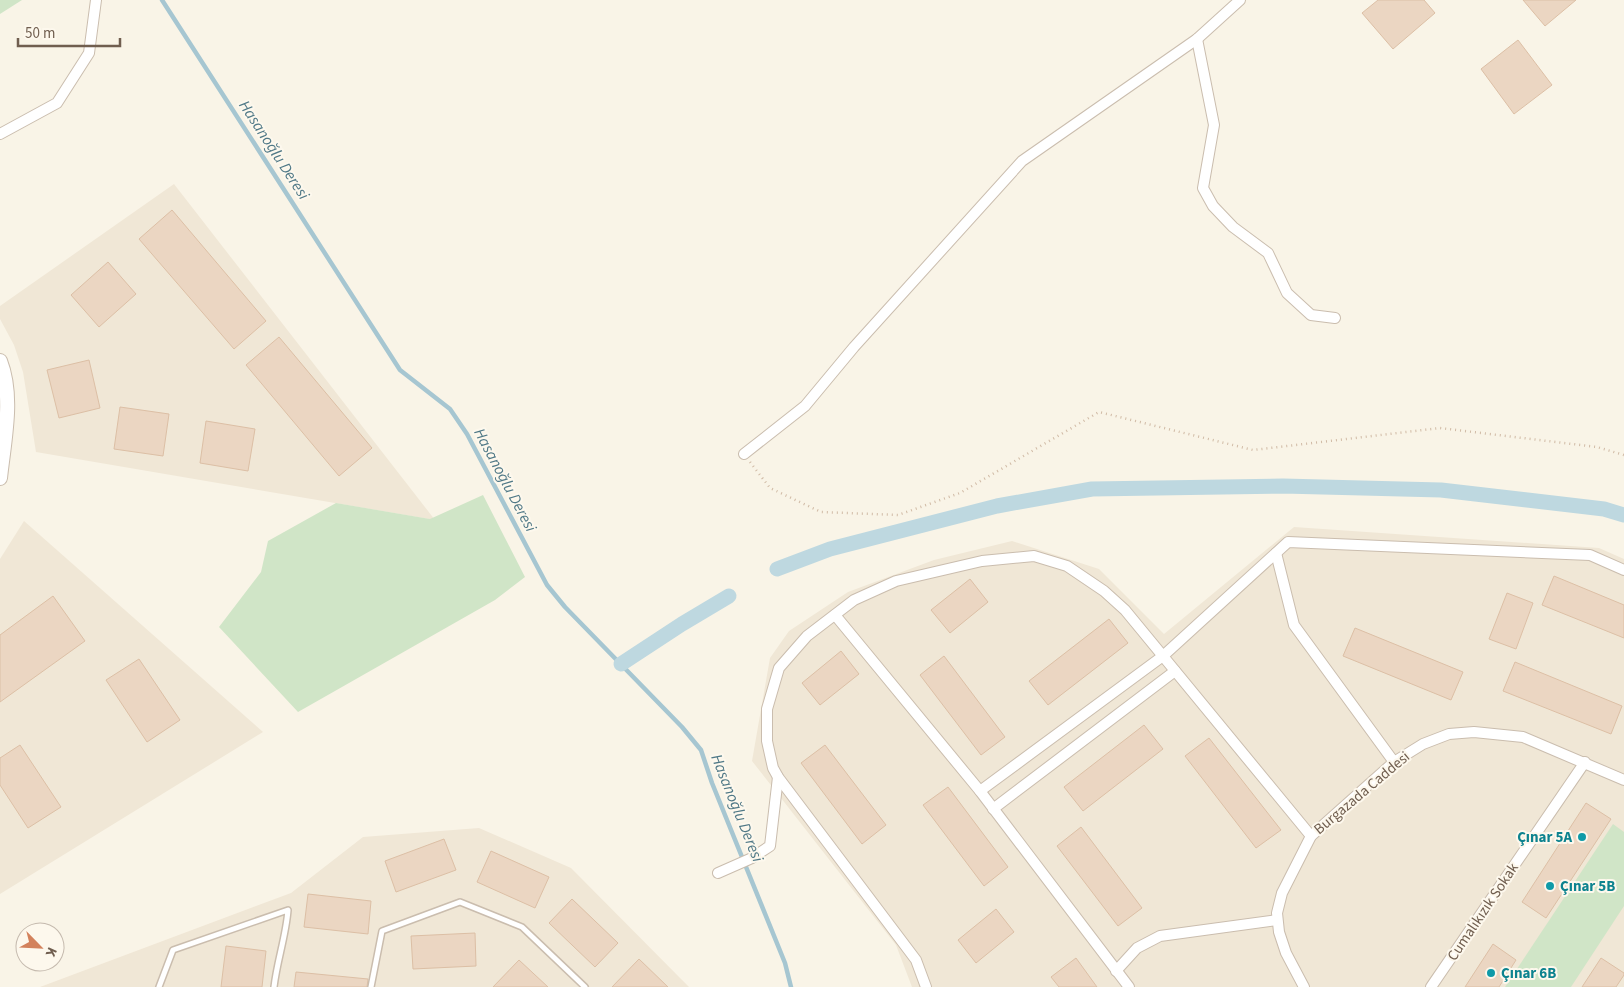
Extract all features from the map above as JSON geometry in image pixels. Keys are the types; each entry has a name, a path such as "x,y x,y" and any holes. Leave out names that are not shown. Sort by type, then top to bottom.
{"street":[{"path":"0,134 57,103 89,54 96,0"},
{"path":"744,454 805,406 854,346 1022,161 1197,39 1240,0"},
{"path":"1197,39 1214,125 1203,188 1213,206 1233,227 1268,253 1287,293 1311,315 1335,318"},
{"path":"0,361 3,369 4,396 8,405 0,478"},
{"path":"980,791 1162,656 1288,542 1580,554 1590,555 1624,570"},
{"path":"1276,553 1294,625 1394,762"},
{"path":"926,987 916,960 778,777 773,768 767,741 767,709 780,668 807,636 854,600 896,581 982,560 1034,556 1067,566 1104,591 1125,610 1311,836"},
{"path":"835,615 980,791 1129,987"},
{"path":"993,809 1175,671"},
{"name":"Burgazada Caddesi","path":"1304,987 1286,953 1279,932 1277,913 1282,893 1311,836 1394,762 1423,744 1449,734 1474,732 1523,737 1624,780"},
{"name":"Cumalıkızık Sokak","path":"1432,987 1585,762"},
{"path":"718,873 752,858 770,846 778,777"},
{"path":"1116,971 1137,948 1160,936 1278,920"}],"lane":[{"path":"371,987 382,931 460,902 522,927 585,987"},
{"path":"159,987 173,950 288,910 274,987"}],"path":[{"path":"744,454 770,488 821,512 898,515 960,493 1099,412 1253,450 1440,428 1597,447 1624,455"}],"shaded area":[{"path":"174,184 435,520 36,452 23,372 14,345 0,319 0,306"},
{"path":"24,521 263,732 0,894 0,559"},
{"path":"1294,527 1599,548 1624,559 1624,987 912,987 896,945 752,761 770,658 789,631 848,592 934,560 1012,541 1099,569 1164,634"},
{"path":"479,828 571,868 689,987 40,987 291,893 363,837"}],"green space":[{"path":"0,0 22,0 0,14"},
{"path":"483,495 525,577 495,600 298,712 219,627 261,572 268,541 336,503 430,519"},
{"path":"1613,824 1624,832 1624,906 1571,987 1505,987"}],"building":[{"path":"1378,0 1424,0 1435,13 1393,49 1362,13"},
{"path":"1523,0 1576,0 1545,26"},
{"path":"1518,40 1552,85 1514,114 1481,69"},
{"path":"172,210 266,321 234,349 139,239"},
{"path":"108,262 136,294 99,327 71,295"},
{"path":"279,337 372,448 339,476 246,365"},
{"path":"89,360 100,408 59,418 47,370"},
{"path":"120,407 169,414 163,456 114,449"},
{"path":"206,421 255,429 248,471 200,463"},
{"path":"1554,576 1624,605 1624,638 1542,605"},
{"path":"970,579 988,602 950,633 931,610"},
{"path":"1507,593 1533,603 1516,649 1489,639"},
{"path":"53,596 85,641 0,702 0,635"},
{"path":"1109,619 1128,643 1048,705 1029,681"},
{"path":"1355,628 1463,672 1451,700 1343,656"},
{"path":"841,651 859,674 820,705 802,683"},
{"path":"944,656 1005,737 981,755 920,675"},
{"path":"139,659 180,720 147,742 106,680"},
{"path":"1515,662 1622,706 1611,734 1503,691"},
{"path":"1144,725 1163,749 1083,811 1064,787"},
{"path":"1209,738 1281,830 1256,848 1185,756"},
{"path":"20,745 61,807 28,828 0,785 0,758"},
{"path":"825,745 886,825 862,844 801,763"},
{"path":"948,787 1008,867 984,886 923,805"},
{"path":"1586,803 1611,819 1546,918 1522,902"},
{"path":"1081,827 1142,908 1118,926 1057,846"},
{"path":"444,839 456,870 396,892 385,861"},
{"path":"491,851 549,877 535,908 477,882"},
{"path":"308,894 371,901 368,934 304,927"},
{"path":"572,899 618,943 595,967 549,923"},
{"path":"996,909 1014,932 976,963 958,940"},
{"path":"475,933 476,966 413,969 411,936"},
{"name":"Çınar 6B","path":"1493,944 1516,960 1499,987 1465,987"},
{"path":"226,946 266,951 262,987 221,987"},
{"path":"1076,958 1097,987 1059,987 1051,977"},
{"path":"1601,958 1624,973 1624,975 1616,987 1582,987"},
{"path":"639,959 668,987 612,987"},
{"path":"519,960 548,987 493,987"},
{"path":"296,972 368,979 367,987 294,987"}],"waterway":[{"name":"Hasanoğlu Deresi","path":"162,0 400,370 450,409 467,434 547,585 565,607 682,727 701,750 712,783 785,963 791,987"},
{"path":"777,569 830,549 997,506 1092,489 1283,486 1441,490 1604,509 1624,515"},
{"path":"621,664 729,596"}],"place":[{"name":"Çınar 5A","path":"1582,837"},
{"name":"Çınar 5B","path":"1550,886"},
{"name":"Çınar 6B","path":"1491,973"}]}
